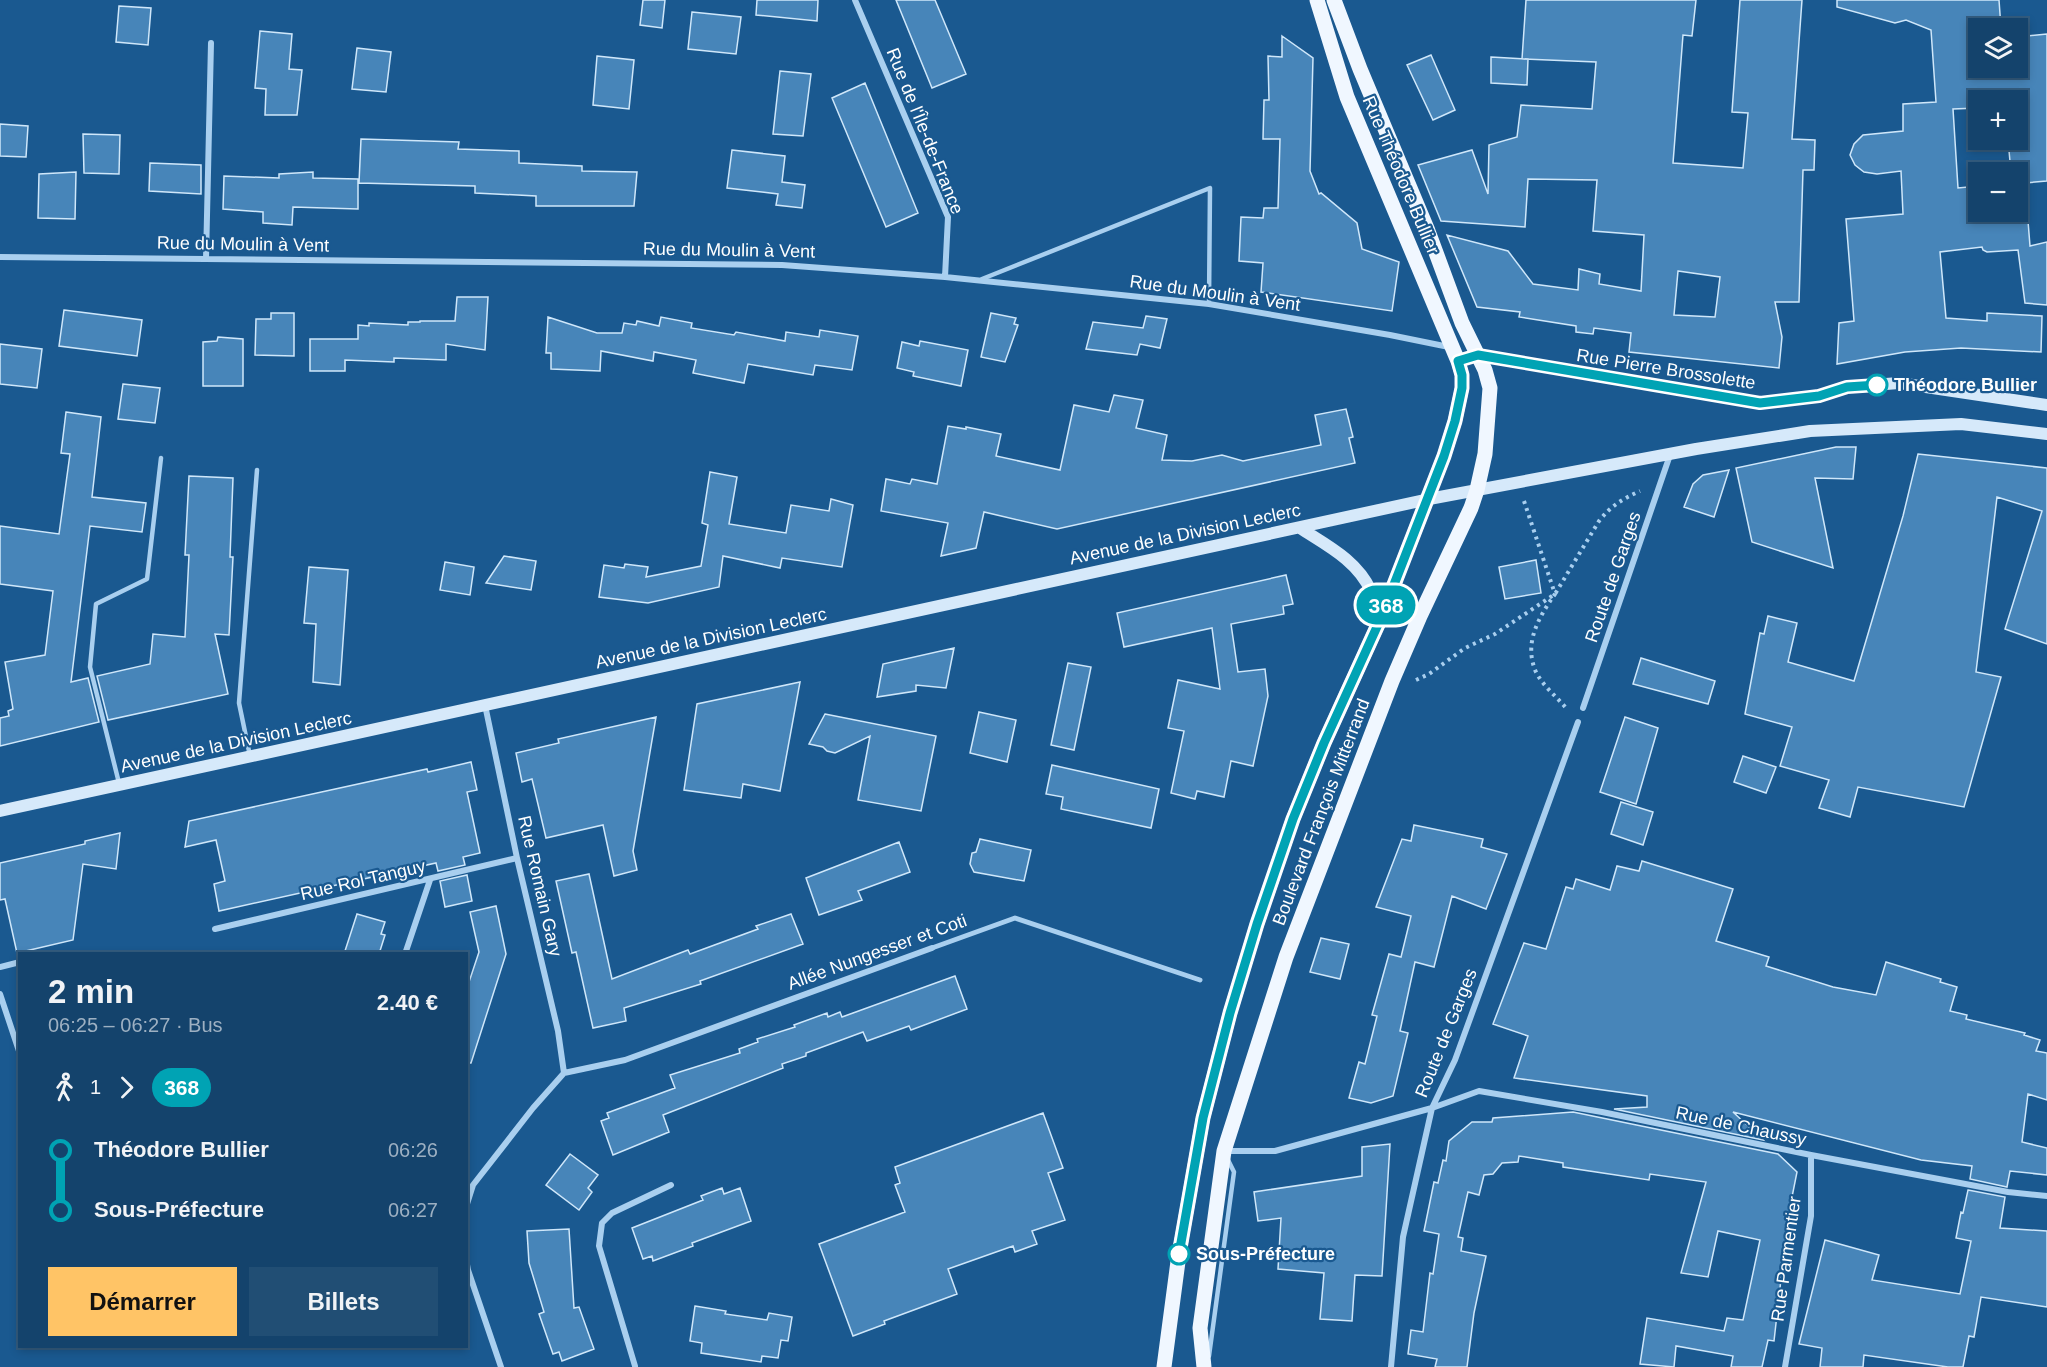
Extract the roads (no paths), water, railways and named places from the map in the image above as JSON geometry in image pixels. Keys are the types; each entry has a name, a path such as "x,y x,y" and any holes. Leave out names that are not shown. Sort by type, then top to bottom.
{"main road":[{"name":"Rue Théodore Bullier","path":"1317,0 1347,97 1455,354"},
{"name":"Rue Théodore Bullier","path":"1334,0 1360,69 1428,231 1462,323 1478,355"},
{"name":"Rue Pierre Brossolette","path":"1455,354 1478,355 1760,403 1819,396 1847,387 1899,384 2047,405"},
{"name":"Boulevard François Mitterrand","path":"1164,1367 1179,1254 1200,1130 1230,1013 1257,924 1293,819 1324,743 1381,618 1448,445 1460,399 1462,375 1455,354"},
{"name":"Boulevard François Mitterrand","path":"1205,1367 1200,1328 1224,1151 1286,957 1387,695 1477,490 1485,454 1490,388 1478,355"},
{"path":"1477,490 1810,430 1961,424 2047,435"},
{"name":"Avenue de la Division Leclerc","path":"0,812 1477,490"},
{"path":"1300,528 1347,558 1371,590 1381,618"}],"street":[{"name":"Rue de l'Île-de-France","path":"855,0 948,217 945,277"},
{"path":"206,259 212,43"},
{"name":"Rue du Moulin à Vent","path":"0,257 782,265 979,280 1209,304 1390,335 1455,354"},
{"name":"Route de Garges","path":"1583,708 1670,455"},
{"name":"Rue Romain Gary","path":"485,705 517,858 558,1031 564,1073"},
{"name":"Route de Garges","path":"1391,1367 1403,1238 1432,1108 1455,1060 1578,722"},
{"name":"Rue Rol Tanguy","path":"215,929 517,858"},
{"path":"406,952 430,880"},
{"name":"Allée Nungesser et Coti","path":"564,1073 625,1060 1015,918 1200,980"},
{"path":"0,967 18,962"},
{"path":"0,994 18,1048"},
{"path":"468,1201 473,1185 533,1108 564,1073"},
{"name":"Rue de Chaussy","path":"1224,1151 1275,1151 1432,1108 1479,1091 1602,1112 2008,1192 2047,1196"},
{"name":"Rue Parmentier","path":"1785,1367 1811,1216 1811,1155"},
{"path":"636,1367 599,1246 602,1223 612,1213 671,1185"},
{"path":"468,1270 501,1367"}],"lane":[{"path":"979,280 1210,188 1209,304"},
{"path":"119,785 90,667 96,604 147,579 162,458"},
{"path":"250,757 239,703 257,470"}],"place":[{"name":"Théodore Bullier","path":"1877,385"},
{"name":"Sous-Préfecture","path":"1179,1254"}]}
